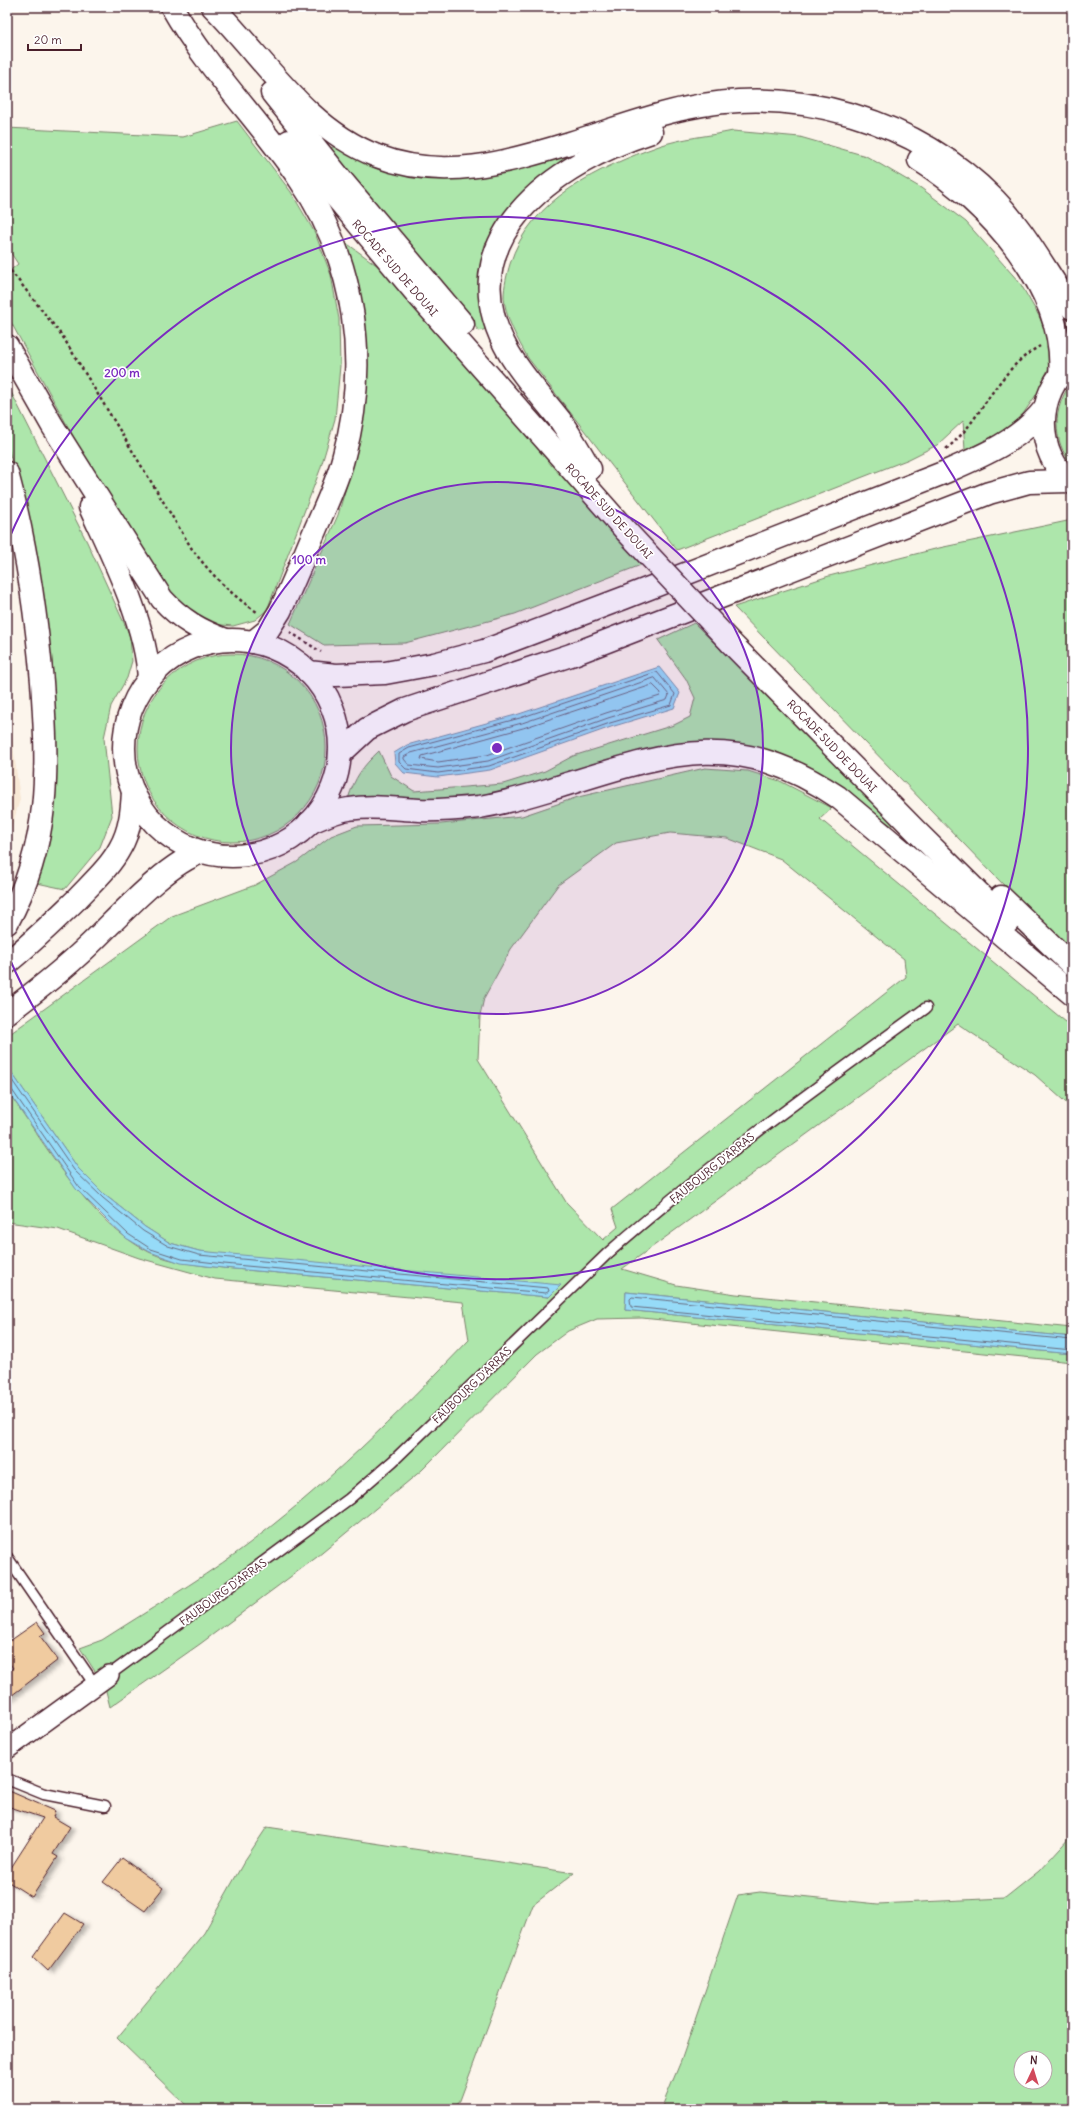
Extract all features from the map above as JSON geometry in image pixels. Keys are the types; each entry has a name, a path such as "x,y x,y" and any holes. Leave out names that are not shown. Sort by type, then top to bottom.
{"main road":[{"path":"172,7 191,37 285,159 310,195 336,248 346,281 353,313 356,368 353,407 348,442 330,495 274,623 261,637 253,642"},
{"name":"ROCADE SUD DE DOUAI","path":"180,7 331,193 411,287 916,832 1072,984"},
{"name":"ROCADE SUD DE DOUAI","path":"204,7 349,188 493,360 590,469 634,528"},
{"path":"213,7 289,93 324,125 362,149 406,165 452,169 484,166 532,154 671,112 722,102 776,102 814,106 881,124 911,138 941,157 970,177 995,200 1029,242 1072,308"},
{"path":"590,469 568,431 519,367 504,343 496,324 489,297 491,265 494,253 504,232 520,211 547,186 575,168 608,150 656,131 706,120 740,116 775,116 828,123 892,145 921,162 953,184 998,227 1014,246 1037,283 1045,300 1058,336 1060,353 1066,369 1052,388 1045,408 1043,424 1047,448 1054,462 1070,482"},
{"path":"7,346 52,424 162,599 189,624 226,640"},
{"path":"308,672 349,675 418,668 450,661 522,638 943,473 976,458 1020,434 1045,408"},
{"path":"52,424 122,580 142,638 149,679"},
{"path":"7,473 28,560 36,614 45,730 46,771 45,804 39,838 21,895 7,923"},
{"path":"340,754 367,729 405,710 571,655 989,493 1030,482 1070,482"},
{"path":"310,823 325,803 336,779 340,754 340,741 335,715 324,692 308,672 288,656 253,642 226,640 189,649 167,662 149,679 134,701 126,726 124,753 128,779 133,792 147,815 166,834 177,841 202,852 227,856 260,852 289,840 310,823 329,814 359,808 442,810 497,804 630,765 679,754 707,752 751,757 768,761 797,772 838,797 1072,994"},
{"name":"ROCADE SUD DE DOUAI","path":"738,641 1072,965"},
{"path":"7,962 48,927 87,888 115,856 121,847 128,827 133,792"},
{"path":"7,1013 56,974 153,885 186,859 202,852"}],"street":[{"name":"FAUBOURG D'ARRAS","path":"7,1749 102,1680"}],"lane":[{"name":"FAUBOURG D'ARRAS","path":"102,1680 349,1499 393,1461 634,1230 756,1132 926,1008"},
{"path":"7,1557 102,1680"},
{"path":"7,1779 44,1794 105,1806"}],"path":[{"path":"7,266 63,337 192,549 213,575 238,599 274,623 326,654"},
{"path":"943,451 962,433 996,385 1012,367 1031,351 1058,336"}],"shaded area":[{"path":"7,698 20,799 7,844"}],"green space":[{"path":"237,121 291,192 315,233 331,275 339,319 340,366 335,419 320,470 267,610 255,620 233,626 211,624 191,614 166,589 85,458 7,315 7,273 18,264 7,247 7,128 183,137"},
{"path":"733,131 800,137 866,156 921,188 966,222 1020,283 1039,316 1053,347 1050,365 1038,392 1023,414 1004,431 965,450 963,421 937,445 909,459 677,550 528,358 509,321 504,297 505,289 510,264 520,241 533,221 550,204 570,188 591,175 636,154 668,143"},
{"path":"334,147 377,169 432,178 480,177 528,167 579,151 579,156 523,198 485,244 479,270 480,299 487,329 479,331 326,148"},
{"path":"345,242 382,269 641,565 515,614 405,643 324,645 290,624 338,515 351,470 366,375 358,286"},
{"path":"1072,382 1072,465 1065,455 1061,445 1057,424 1061,402 1065,392"},
{"path":"7,384 87,542 130,636 132,661 127,678 111,706 104,738 112,816 100,847 65,889 37,883 46,848 47,667 44,597 28,518 7,444"},
{"path":"1072,520 1072,952 1027,909 734,607 829,576 939,548"},
{"path":"694,623 893,821 892,826 821,773 777,752 727,743 670,746 506,792 461,799 348,799 353,784 360,773 379,751 391,776 414,791 503,784 545,771 573,756 674,725 690,717 695,698 686,679 658,640"},
{"path":"232,654 250,656 268,661 284,670 298,682 310,696 319,712 324,730 326,748 324,766 319,784 310,800 298,814 284,826 268,835 250,840 232,842 214,840 196,835 180,826 166,814 154,800 145,784 140,766 138,748 140,730 145,712 154,696 166,682 180,670 196,661 214,656"},
{"path":"705,768 748,771 780,781 832,808 820,819 1072,1027 1072,1108 1035,1075 958,1024 622,1269 676,1285 736,1294 1072,1328 1072,1337 626,1292 625,1310 1072,1354 1072,1362 642,1318 597,1319 568,1331 537,1354 422,1470 317,1557 200,1644 110,1707 105,1687 80,1648 102,1640 222,1563 270,1527 330,1477 387,1423 469,1340 463,1302 215,1279 139,1258 58,1229 7,1222 7,1090 53,1157 88,1202 107,1222 127,1239 158,1256 186,1263 223,1268 549,1297 199,1251 170,1243 145,1227 105,1195 78,1168 7,1066 7,1036 172,916 255,885 297,862 331,836 357,826 441,824 522,816 578,797","holes":["670,833 727,838 781,859 904,959 906,977 612,1209 618,1227 603,1240 566,1202 478,1059 480,1016 484,998 511,949 558,885 616,843"]},
{"path":"267,1827 574,1873 533,1905 459,2103 451,2109 190,2109 117,2038 204,1933 245,1860"},
{"path":"1072,1835 1072,2109 661,2109 681,2061 738,1895 760,1892 878,1904 1005,1898 1039,1871"}],"water":[{"path":"659,667 680,693 674,708 611,727 490,770 438,777 404,773 395,763 394,753 407,745 519,714"},
{"path":"7,1066 78,1168 105,1195 145,1227 170,1243 199,1251 561,1285 549,1297 223,1268 181,1263 150,1252 126,1238 76,1189 7,1090"},
{"path":"626,1292 1072,1337 1072,1354 625,1310"}],"building":[{"path":"37,1622 45,1633 40,1636 58,1660 7,1699 7,1673 13,1668 7,1660 7,1643"},
{"path":"7,1790 55,1811 53,1817 70,1827 53,1854 58,1857 32,1897 7,1881 7,1874 43,1818 7,1806"},
{"path":"122,1858 163,1888 145,1911 103,1882"},
{"path":"65,1913 83,1924 48,1971 33,1957"}]}
